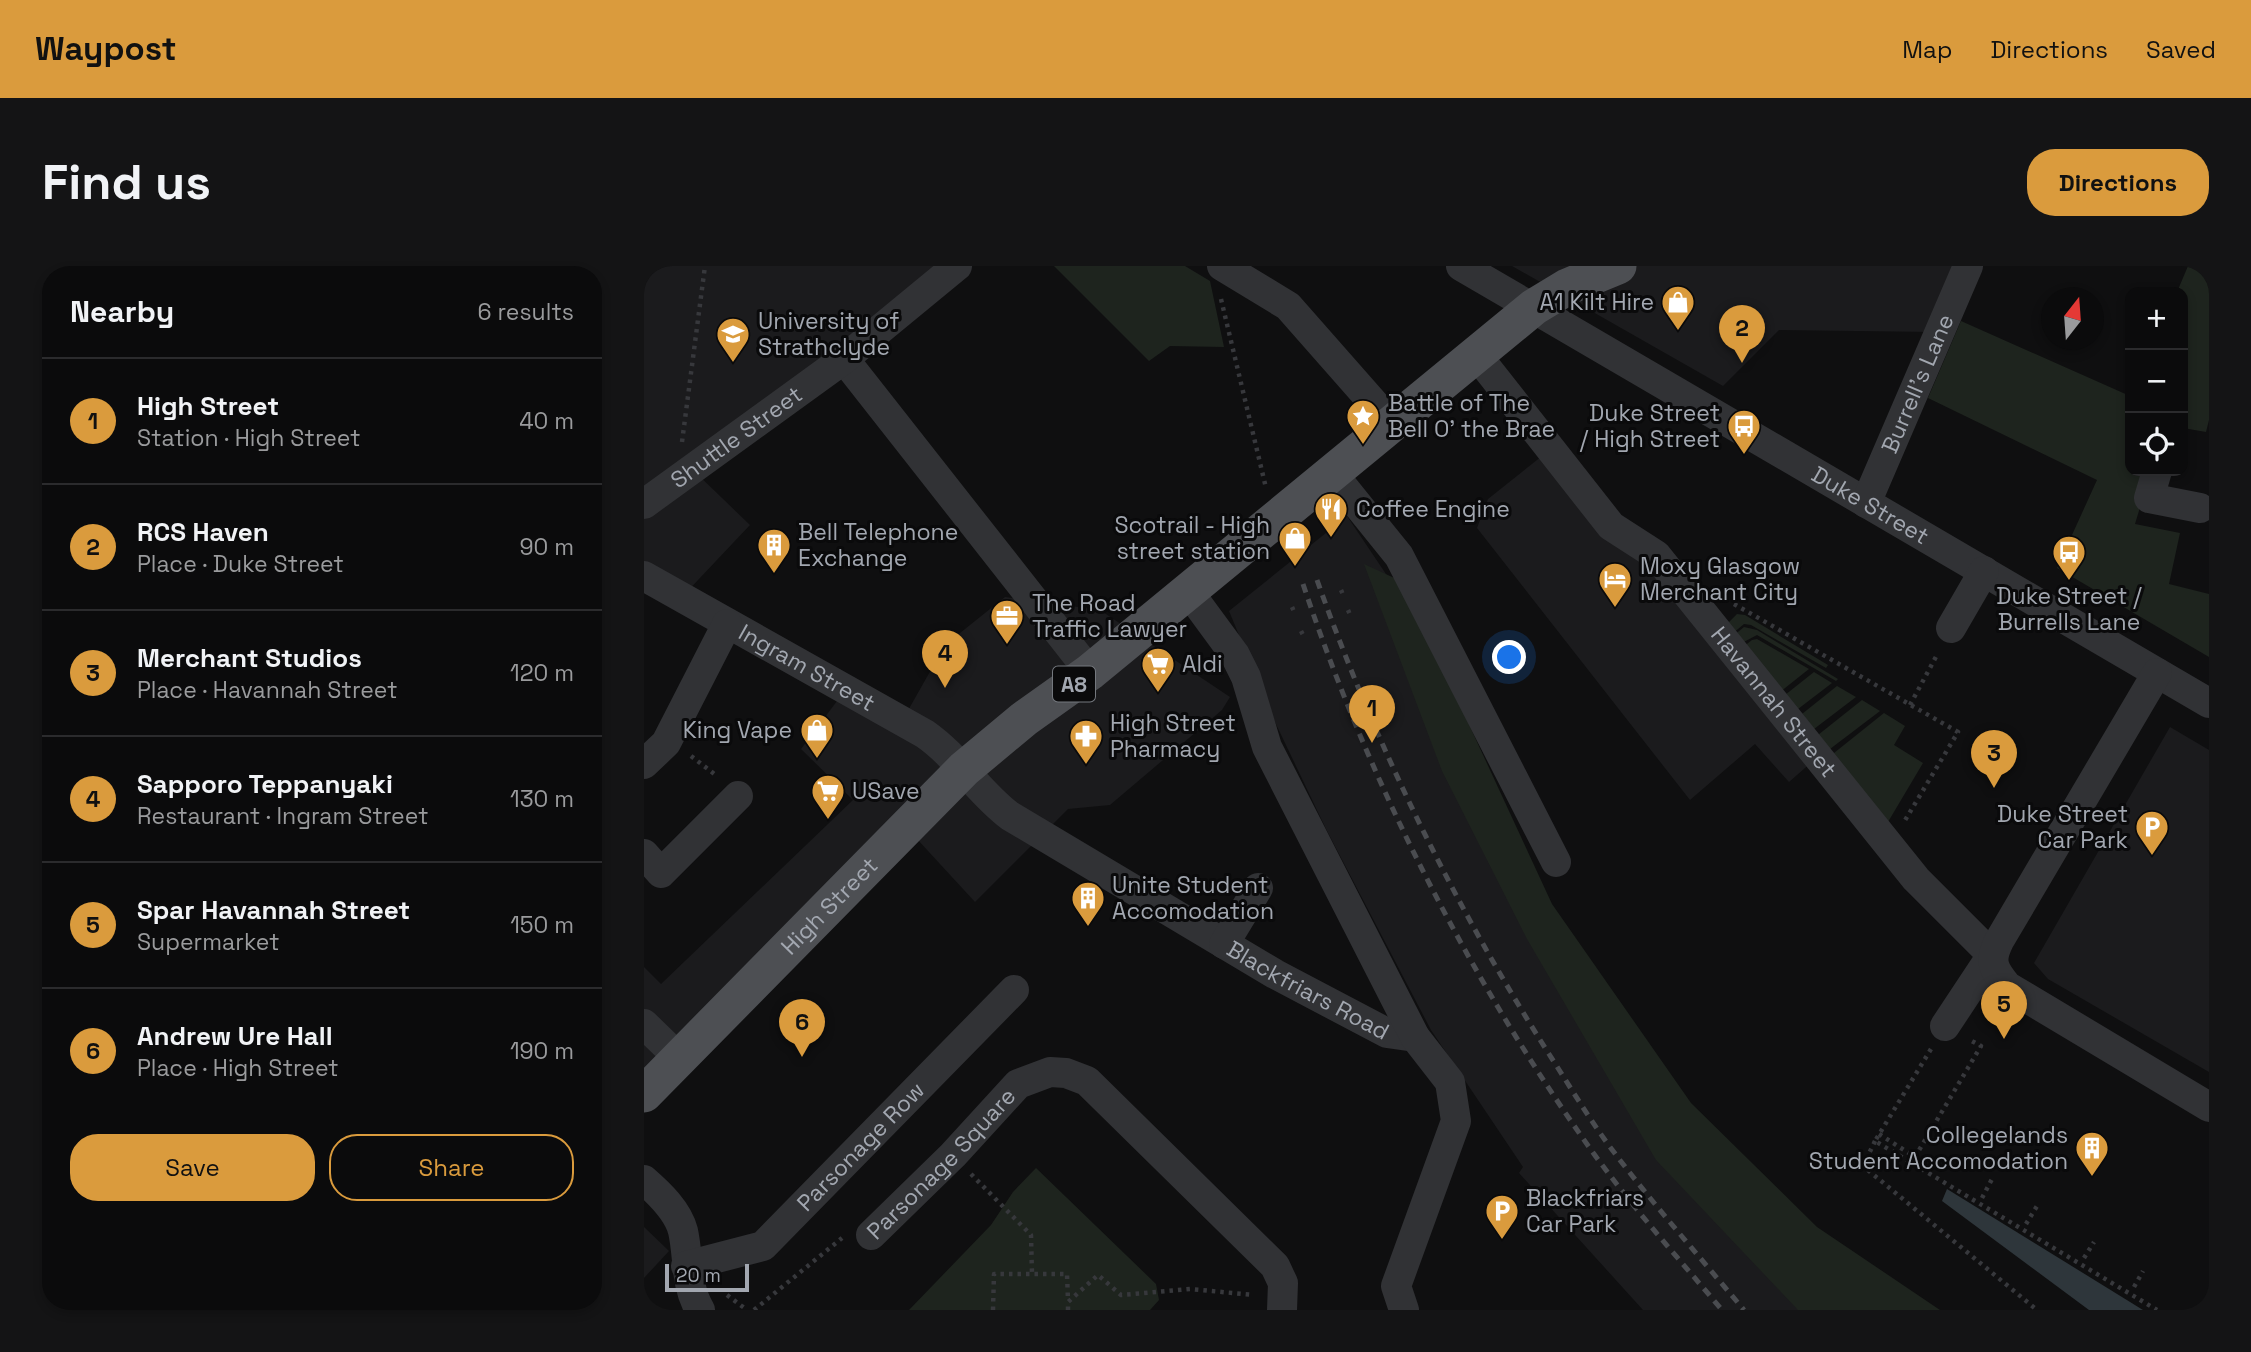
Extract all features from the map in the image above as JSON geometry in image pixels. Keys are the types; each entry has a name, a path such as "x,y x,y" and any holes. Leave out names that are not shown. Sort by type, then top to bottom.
{"main road":[{"name":"High Street","path":"644,1094 964,769 1024,719 1090,672 1534,307 1567,287 1618,266"}],"street":[{"name":"Shuttle Street","path":"644,504 844,359 957,266"},
{"name":"Duke Street","path":"1461,266 2209,703"},
{"name":"Burrell's Lane","path":"1866,503 1968,266"},
{"path":"1220,277 1288,306 1391,423"},
{"name":"Havannah Street","path":"1475,353 1611,526 1656,555 1916,879 1992,955 1996,971 2007,986 2209,1107"},
{"path":"844,359 1090,672"},
{"path":"1332,472 1399,556 1556,862"},
{"path":"2156,476 2149,498 2200,508"},
{"path":"1951,628 1984,571"},
{"name":"Ingram Street","path":"644,576 925,734 948,751 964,769"},
{"path":"1188,592 1242,667 1267,747 1415,1037 1450,1082 1456,1121 1396,1286 1404,1310"},
{"path":"644,764 666,743 727,624"},
{"path":"1945,1026 1992,955 2157,673"},
{"name":"Blackfriars Road","path":"964,769 989,799 1010,816 1224,944 1387,1033 1415,1037"},
{"path":"644,854 661,873 738,796"},
{"path":"1224,944 1258,888"},
{"name":"Parsonage Row","path":"686,1266 763,1245 1014,990"},
{"path":"644,1024 679,1058"},
{"name":"Parsonage Square","path":"871,1235 1026,1079 1050,1072 1079,1077 1275,1266 1283,1283 1283,1306"},
{"path":"644,1180 676,1216 683,1230 686,1266 694,1301 700,1310"}],"path":[{"path":"644,277 650,266"},
{"path":"677,479 705,266"},
{"path":"1220,277 1268,493 1277,518 1307,548"},
{"path":"1341,590 1344,597"},
{"path":"1727,599 1958,733 1890,847"},
{"path":"1292,607 1295,614"},
{"path":"1348,610 1351,617"},
{"path":"1910,705 1951,628"},
{"path":"666,743 703,762 738,796"},
{"path":"1879,1134 1915,1157 1980,1046 1945,1026 1879,1134 1863,1166 2037,1310"},
{"path":"1875,1141 2157,1310"},
{"path":"953,1155 1031,1235 1032,1274"},
{"path":"1982,1198 1992,1179"},
{"path":"2026,1224 2037,1206"},
{"name":"Parsonage Square","path":"754,1310 841,1238 871,1235"},
{"path":"2084,1258 2094,1242"},
{"path":"2134,1287 2143,1271"},
{"path":"993,1310 994,1275 1032,1274 1067,1274 1068,1310"},
{"path":"1068,1301 1098,1275 1121,1295 1190,1289 1245,1293 1283,1306"}],"shaded area":[{"name":"University of Strathclyde","path":"644,266 943,266 692,469 750,525 682,597 644,576"},
{"path":"1054,266 1185,266 1210,281 1224,347 1170,346 1149,361"},
{"path":"1512,266 1961,266 1934,332 1779,330 1723,386"},
{"path":"2188,266 2209,266 2209,420 2206,432 2188,429 2188,287 2179,287"},
{"path":"1961,321 2125,394 2125,476 2149,476 2135,524 2180,533 2169,584 2209,594 2209,657 2057,568 2097,480 1928,398"},
{"path":"1542,456 1649,559 1813,761 1789,782 1755,744 1690,800 1477,528 1488,499"},
{"path":"1347,516 1392,583 1547,947 1863,1310 1643,1310 1519,1173 1523,1167 1431,1030 1326,829 1275,722 1229,611"},
{"path":"1364,564 1403,582 1552,904 1691,1103 1817,1227 1940,1310 1798,1310 1656,1160 1527,939 1442,771"},
{"path":"1005,597 1100,610 1230,697 1222,710 1110,805 1068,809 975,902 905,826 644,1089 644,967 661,984 853,800 801,749 849,685 906,714 945,645"},
{"path":"1737,614 1745,615 1828,665 1826,668 1751,625 1744,624 1732,634 1728,623"},
{"path":"1744,627 1757,630 1838,679 1836,681 1757,635 1740,644 1733,636"},
{"path":"1757,639 1809,669 1780,692 1743,647"},
{"path":"1814,672 1832,683 1798,709 1785,695"},
{"path":"1837,686 1856,697 1814,729 1802,714"},
{"path":"1862,700 1880,711 1830,749 1818,735"},
{"path":"1884,713 1905,726 1894,745 1923,763 1885,827 1829,757"},
{"name":"Duke Street Car Park","path":"2170,727 2209,750 2209,1072 2048,979 2034,963"},
{"path":"1036,1168 1156,1284 1159,1300 1150,1310 909,1310 991,1225 1013,1192"},
{"path":"1947,1189 2143,1310 2089,1310 1942,1201"},
{"path":"644,1227 669,1251 644,1278"}],"railway":[{"path":"1317,580 1391,764 1449,882 1514,998 1610,1147 1744,1310"},
{"path":"1303,584 1359,734 1392,807 1427,880 1506,1021 1594,1154 1722,1310"}],"place":[{"name":"A1 Kilt Hire","path":"1678,332"},
{"name":"RCS Haven","path":"1742,363"},
{"name":"University of Strathclyde","path":"733,364"},
{"name":"Battle of The Bell O' the Brae","path":"1363,446"},
{"name":"Duke Street / High Street","path":"1744,456"},
{"name":"Coffee Engine","path":"1331,539"},
{"name":"Scotrail - High street station","path":"1295,568"},
{"name":"Bell Telephone Exchange","path":"774,575"},
{"name":"Duke Street / Burrells Lane","path":"2069,582"},
{"name":"Moxy Glasgow Merchant City","path":"1615,609"},
{"name":"The Road Traffic Lawyer","path":"1007,646"},
{"name":"Sapporo Teppanyaki","path":"945,688"},
{"name":"Aldi","path":"1158,694"},
{"name":"High Street","path":"1372,743"},
{"name":"King Vape","path":"817,760"},
{"name":"High Street Pharmacy","path":"1086,766"},
{"name":"Merchant Studios","path":"1994,788"},
{"name":"USave","path":"828,821"},
{"name":"Duke Street Car Park","path":"2152,857"},
{"name":"Unite Student Accomodation","path":"1088,928"},
{"name":"Spar Havannah Street","path":"2004,1039"},
{"name":"Andrew Ure Hall","path":"802,1057"},
{"name":"Collegelands Student Accomodation","path":"2092,1178"},
{"name":"Blackfriars Car Park","path":"1502,1241"}]}
